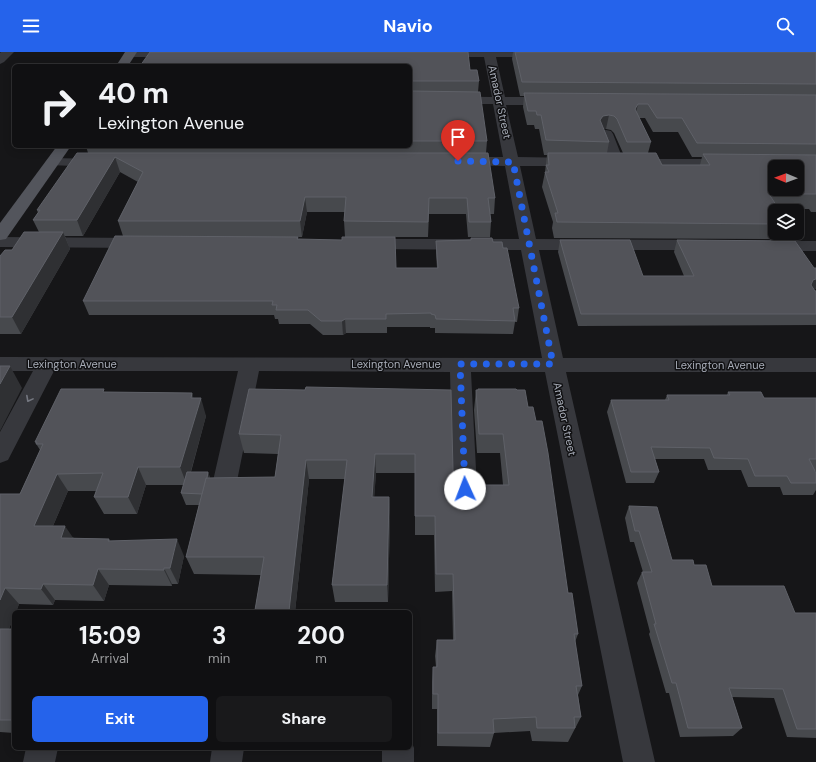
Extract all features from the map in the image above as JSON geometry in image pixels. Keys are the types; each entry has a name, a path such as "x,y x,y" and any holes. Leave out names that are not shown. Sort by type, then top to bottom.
{"main road":[{"path":"123,64 131,53"},
{"path":"0,235 63,148"}],"street":[{"path":"0,60 8,52"},
{"path":"131,53 193,54"},
{"name":"Amador Street","path":"489,53 513,162 553,364 639,762"},
{"path":"426,54 553,54"},
{"path":"412,100 563,101"},
{"path":"606,134 617,162"},
{"path":"446,161 617,162 656,156 746,164"},
{"path":"53,162 112,163"},
{"path":"0,242 156,243"},
{"path":"347,244 720,245"},
{"path":"752,246 816,246"},
{"name":"Lexington Avenue","path":"0,364 816,365"},
{"path":"0,454 47,364"},
{"path":"225,481 250,364"},
{"path":"460,364 465,489"},
{"path":"39,762 42,750"},
{"path":"226,762 228,750"},
{"path":"398,750 398,762"}],"building":[{"path":"150,52 468,52 470,70 477,70 479,81 412,81 412,64 141,64"},
{"path":"515,52 816,52 816,84 522,82"},
{"path":"412,91 480,92 487,141 412,141"},
{"path":"524,93 816,95 816,144 697,143 682,118 657,118 648,104 638,104 635,109 651,142 627,142 617,119 614,116 609,115 603,116 600,120 609,142 546,140 541,115 537,115 536,111 528,111"},
{"path":"77,153 488,153 495,198 488,198 491,222 469,222 467,198 429,198 428,222 344,221 346,197 305,197 300,221 118,221 143,172 115,157 77,220 33,220 40,210 37,210"},
{"path":"548,153 656,153 662,165 710,165 703,154 816,155 816,194 804,194 804,160 768,160 768,196 770,196 775,204 768,204 768,224 557,222 555,213 558,213 545,172 549,172 546,165 549,165"},
{"path":"24,232 63,232 12,317 0,317 0,256 5,250 12,250"},
{"path":"115,236 298,237 297,239 342,240 342,237 395,237 396,268 438,268 436,241 492,238 493,242 502,242 503,248 507,248 519,308 513,308 515,321 436,319 435,315 431,313 386,314 386,319 345,319 342,321 321,321 308,310 276,310 277,305 272,305 273,301 83,301"},
{"path":"560,240 630,240 643,276 694,276 677,240 795,241 814,268 816,268 816,279 813,280 811,285 816,291 816,314 581,314"},
{"path":"0,366 10,366 0,384"},
{"path":"306,387 451,390 453,470 456,478 460,480 460,485 509,485 503,434 479,434 476,390 525,390 528,407 533,407 536,421 542,421 568,593 572,593 578,634 574,634 582,686 576,686 581,717 574,717 575,728 537,728 536,717 493,719 494,733 438,733 438,694 433,694 433,667 437,667 437,640 455,640 453,574 436,574 435,516 415,516 415,454 375,454 372,497 389,497 387,585 332,585 347,460 306,460 289,610 255,610 264,557 186,557 206,478 275,477 281,435 239,434 249,389 305,390"},
{"path":"61,389 104,389 103,392 192,393 191,398 201,398 180,467 138,467 128,497 94,497 103,473 57,474 34,526 65,526 61,538 109,539 108,541 177,539 170,568 164,568 164,570 98,569 93,585 43,584 41,589 5,588 0,600 0,494 20,494 43,444 36,444 37,442 35,442"},
{"path":"728,392 761,392 764,398 816,398 816,459 809,459 816,473 816,483 791,483 787,476 755,476 748,459 714,458 710,448 651,447 659,472 631,472 611,400 669,400 667,395 730,395"},
{"path":"187,472 208,472 202,494 181,493"},
{"path":"629,506 657,507 672,560 693,560 694,565 706,565 712,586 784,586 795,613 816,613 816,729 797,729 783,689 729,688 742,728 688,728 676,683 672,683 654,624 656,624 642,572 652,572 639,531 635,531"},
{"path":"0,629 12,629 12,720 0,720"}],"route":[{"path":"458,161 513,162 553,364 460,364 465,489"}]}
